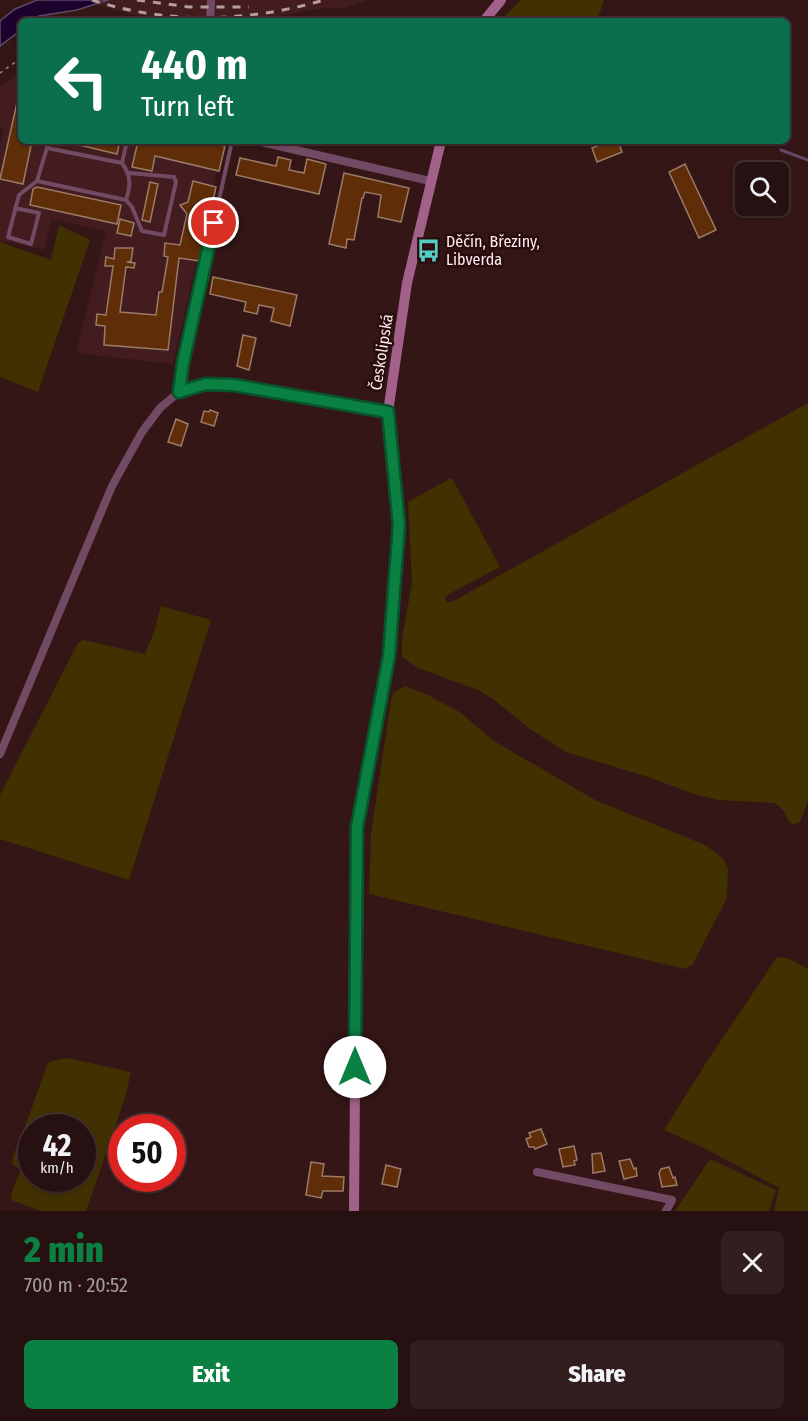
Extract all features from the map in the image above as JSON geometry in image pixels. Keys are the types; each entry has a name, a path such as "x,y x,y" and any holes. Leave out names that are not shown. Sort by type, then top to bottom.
{"main road":[{"path":"486,18 501,0"},
{"name":"Českolipská","path":"354,1211 357,827 389,656 399,525 388,412 407,283 440,144"}],"street":[{"path":"210,18 211,0"},
{"path":"270,144 430,181"},
{"path":"0,754 112,486 142,432 160,408 179,392 206,384 234,385 388,412"},
{"path":"537,1172 672,1200 666,1211"}],"lane":[{"path":"15,208 39,213 32,243 8,237 15,208 19,195 38,181 48,144"},
{"path":"122,163 126,144"},
{"path":"179,392 183,363 230,144"},
{"path":"47,148 122,163 129,173 130,186 126,200"},
{"path":"38,181 126,200 132,207 142,231 164,235 176,182 174,177 129,173"}],"path":[{"path":"0,73 18,60"}],"shaded area":[{"path":"37,0 108,0 77,10 36,18 18,18 18,32 0,46 0,21 15,9"},
{"path":"80,0 367,0 344,8 324,8 269,18 152,18"},
{"path":"521,0 604,0 598,18 503,18"},
{"path":"18,73 18,144 223,144 173,364 76,353 106,231 52,219 44,250 0,240 0,145 4,130 0,127 0,87"},
{"path":"59,225 90,240 38,392 0,377 0,242 51,260"},
{"path":"808,403 808,801 800,822 790,823 784,811 775,803 719,800 697,795 645,776 566,752 530,729 493,699 478,690 418,668 402,657 402,638 412,583 408,502 451,478 500,567 447,595 445,598 447,602 452,602"},
{"path":"161,606 211,620 129,880 0,839 0,795 78,643 84,640 145,654"},
{"path":"405,686 428,695 461,713 494,741 595,800 705,845 723,859 728,869 727,898 693,964 685,969 369,894 371,834 391,700 393,693"},
{"path":"777,957 788,958 808,969 808,1211 774,1211 779,1188 700,1146 664,1130"},
{"path":"67,1058 131,1072 119,1114 108,1114 108,1147 96,1182 96,1114 29,1114 48,1063"},
{"path":"18,1144 18,1168 12,1164"},
{"path":"710,1159 776,1190 769,1211 675,1211"},
{"path":"18,1177 18,1192 93,1192 86,1211 41,1211 11,1200"}],"building":[{"path":"18,98 18,144 31,144 23,184 0,179"},
{"path":"75,144 119,144 117,154"},
{"path":"137,144 225,146 219,171 155,156 152,171 132,167"},
{"path":"602,144 619,144 622,152 597,162 592,148"},
{"path":"278,157 291,160 289,170 304,173 307,159 326,164 319,194 236,175 240,158 276,166"},
{"path":"685,164 716,230 699,238 669,172"},
{"path":"344,173 409,188 401,222 378,217 381,195 365,192 354,240 347,239 346,248 329,244"},
{"path":"193,181 216,187 199,261 179,258 168,350 104,345 105,326 96,325 97,314 106,315 113,266 105,266 106,257 114,259 115,248 133,248 131,261 127,262 135,263 134,268 126,267 120,312 156,315 168,257 164,256 165,243 180,245 187,214 180,205 188,202"},
{"path":"150,182 158,184 150,222 142,220"},
{"path":"37,187 121,205 117,224 30,205 33,189"},
{"path":"120,219 134,223 131,236 117,233"},
{"path":"213,277 297,295 290,326 271,321 274,308 259,305 257,314 244,311 246,302 210,294"},
{"path":"243,335 256,338 249,370 237,366"},
{"path":"210,410 218,413 214,426 201,422 204,411 209,412"},
{"path":"176,419 188,424 181,446 168,442"},
{"path":"541,1129 547,1144 535,1149 529,1147 526,1139 531,1137 529,1133"},
{"path":"574,1146 577,1160 574,1161 575,1165 563,1167 559,1149"},
{"path":"601,1153 605,1171 593,1173 592,1154"},
{"path":"630,1159 634,1169 636,1168 637,1176 624,1179 619,1161"},
{"path":"311,1162 324,1164 322,1176 344,1177 343,1191 323,1191 321,1198 306,1195"},
{"path":"386,1165 401,1169 397,1187 382,1184"},
{"path":"669,1167 677,1185 662,1187 659,1173 661,1169"}],"waterway":[{"path":"781,150 808,160"}],"railway":[{"path":"92,0 150,14 208,18 267,13 324,0"},
{"path":"137,0 189,7 249,7"}],"place":[{"name":"Děčín, Březiny, Libverda","path":"428,250"}],"route":[{"path":"214,223 183,363 179,392 206,384 234,385 388,412 399,525 389,656 357,827 355,1067"}]}
